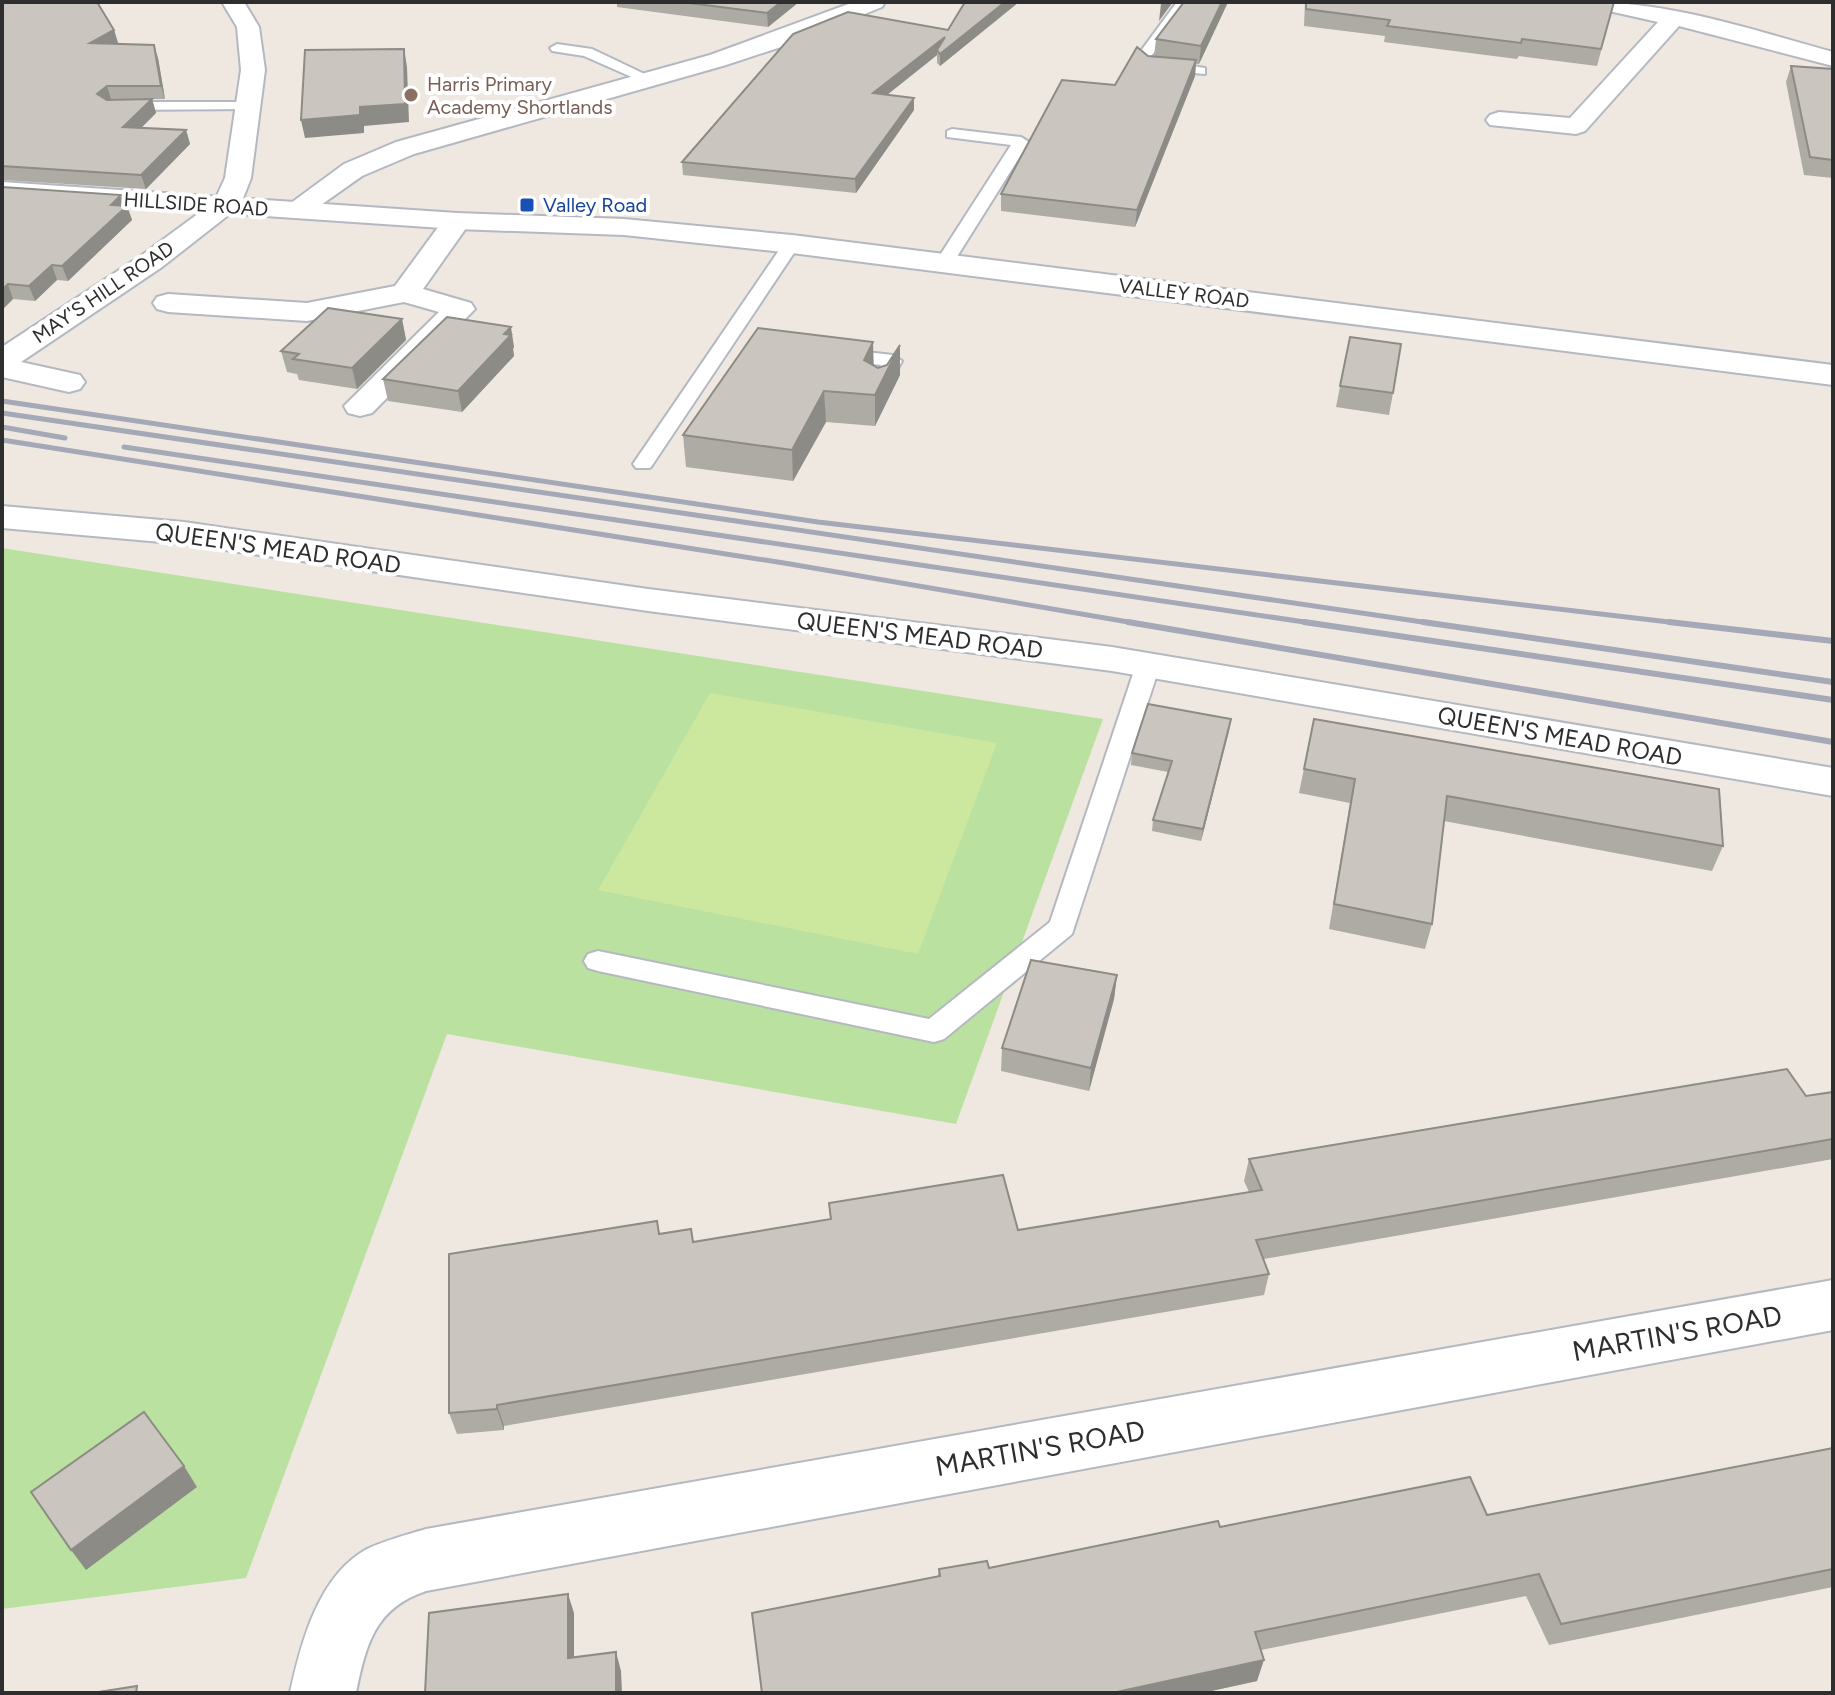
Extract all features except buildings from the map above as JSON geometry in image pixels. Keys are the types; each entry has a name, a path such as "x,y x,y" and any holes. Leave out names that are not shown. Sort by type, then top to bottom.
{"street":[{"path":"226,206 238,178 253,70 244,17 233,2"},
{"path":"294,211 325,188 377,158 788,37 874,2"},
{"path":"1599,2 1833,59"},
{"path":"1499,120 1576,126 1674,18"},
{"name":"HILLSIDE ROAD","path":"2,190 294,211"},
{"name":"MAY'S HILL ROAD","path":"2,361 152,261 226,206"},
{"name":"VALLEY ROAD","path":"294,211 624,227 792,244 1833,375"},
{"path":"405,293 457,221"},
{"path":"168,303 307,312 405,293 460,309 360,406"},
{"name":"MAY'S HILL ROAD","path":"2,368 69,382"},
{"name":"QUEEN'S MEAD ROAD","path":"2,517 184,533 648,600 1148,665 1833,782"},
{"name":"MARTIN'S ROAD","path":"323,1693 334,1646 359,1595 390,1571 426,1560 1833,1305"}],"lane":[{"path":"1184,2 1142,59 1147,65 1200,71"},
{"path":"557,48 587,52 648,79"},
{"path":"111,106 248,106"},
{"path":"944,263 1021,142 952,134"},
{"path":"643,464 792,244"},
{"path":"725,341 756,345"},
{"path":"817,352 893,361 878,390"},
{"path":"598,961 934,1031 1062,927 1148,665"}],"green space":[{"path":"2,548 1103,719 956,1124 447,1034 246,1578 2,1609"},
{"path":"710,693 997,743 918,954 598,890"}],"railway":[{"path":"2,401 818,522 1686,624"},
{"path":"2,413 1436,624"},
{"path":"2,427 65,438"},
{"path":"2,440 790,564 1140,624"},
{"path":"124,447 1318,624"},
{"path":"1128,622 1833,742"},
{"path":"1304,622 1833,700"},
{"path":"1423,622 1833,682"},
{"path":"1669,622 1833,641"}],"place":[{"name":"Harris Primary Academy Shortlands","path":"411,95"},
{"name":"Valley Road","path":"527,205"}]}
